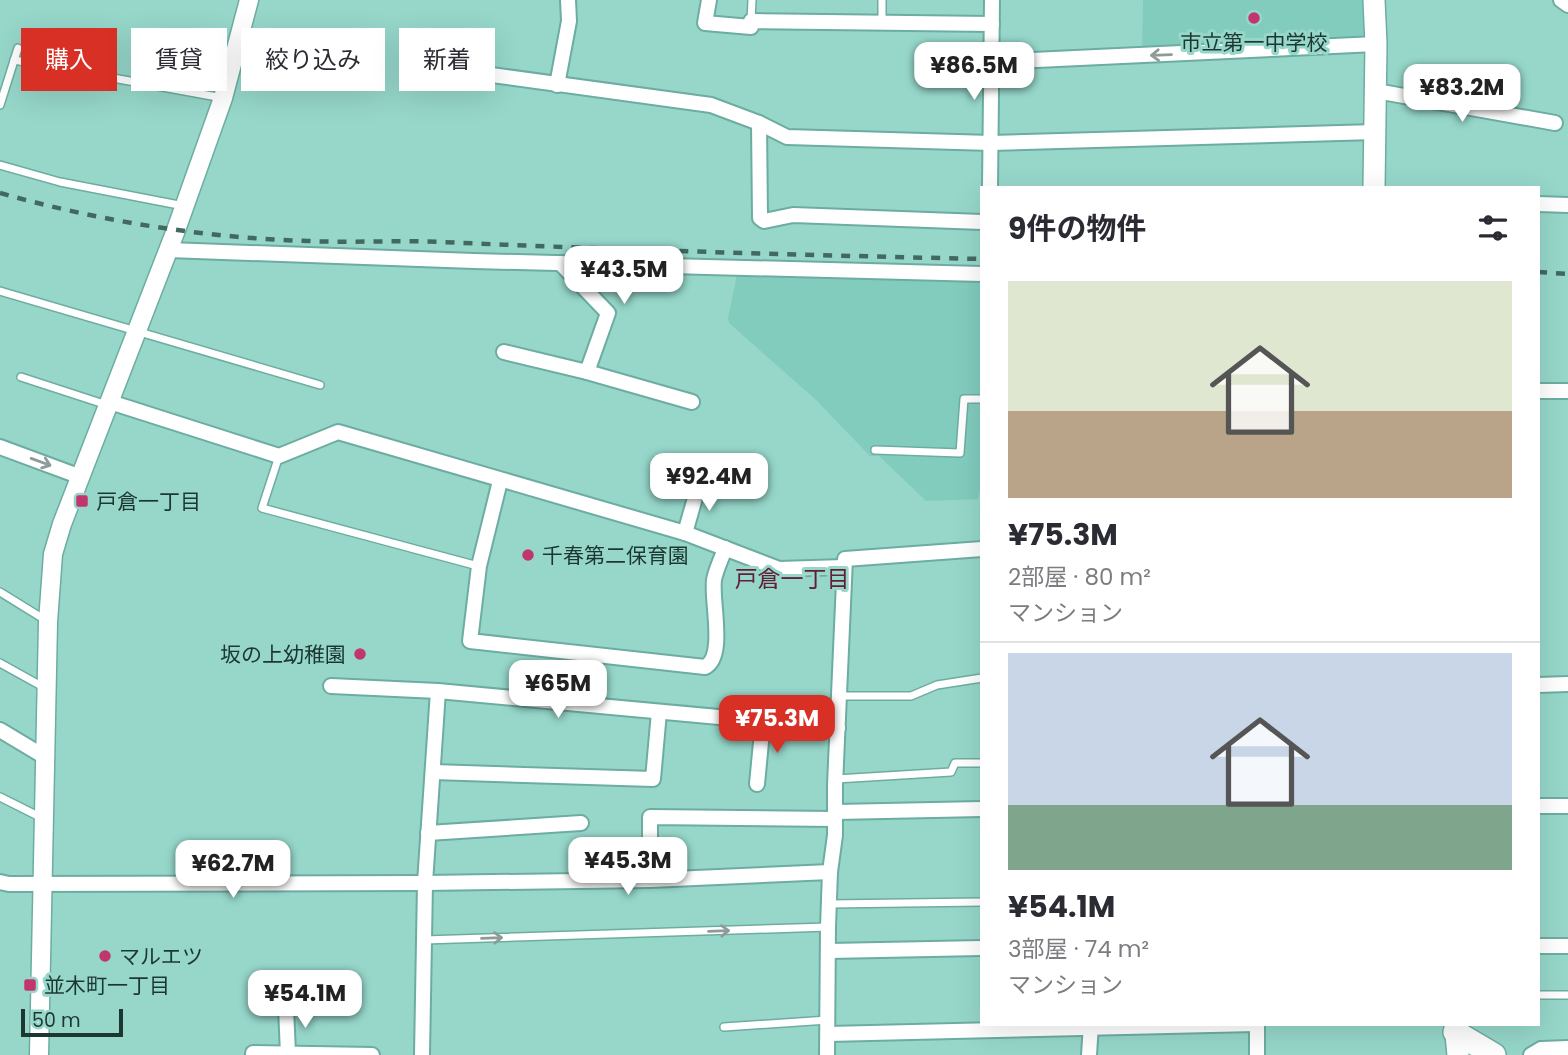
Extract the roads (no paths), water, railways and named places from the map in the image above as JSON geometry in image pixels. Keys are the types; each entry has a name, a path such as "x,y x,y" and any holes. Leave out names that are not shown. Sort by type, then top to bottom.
{"main road":[{"path":"1374,0 1374,186"},
{"path":"1455,1028 1458,1055"},
{"path":"1455,1028 1473,1055"},
{"path":"1455,1028 1494,1055"}],"street":[{"path":"39,1055 48,622 53,554 169,250 223,98 249,0"},
{"path":"557,85 569,21 568,0"},
{"path":"709,0 705,23 751,27 751,20 992,24"},
{"path":"990,186 992,0"},
{"path":"1561,0 1568,5"},
{"path":"992,62 1376,44"},
{"path":"495,76 711,105 787,137 991,143 1375,132"},
{"path":"1376,91 1555,122"},
{"path":"759,123 760,218 764,221 793,215 980,222"},
{"path":"1540,204 1568,205"},
{"path":"169,250 980,274"},
{"path":"560,263 608,313 587,372"},
{"path":"504,352 692,402"},
{"path":"1540,391 1568,391"},
{"path":"109,404 279,456 338,432 685,533 779,569 845,567"},
{"path":"0,447 81,477"},
{"path":"500,481 479,566 470,641 705,667 710,665 713,659 716,630 714,581 725,548"},
{"path":"685,533 699,484"},
{"path":"827,1055 830,872 836,815 835,779 845,559 980,550"},
{"path":"1540,685 1568,684"},
{"path":"331,686 438,691 838,728"},
{"path":"422,1055 425,883 438,691"},
{"path":"433,772 653,779 659,712"},
{"path":"757,784 763,722"},
{"path":"0,730 45,757"},
{"path":"1540,806 1568,806"},
{"path":"650,880 650,817 836,815 980,809"},
{"path":"428,833 581,823"},
{"path":"0,882 425,883 650,880 830,872"},
{"path":"1540,946 1568,946"},
{"path":"829,951 980,948"},
{"path":"286,1007 288,1054"},
{"path":"828,1027 980,1026"},
{"path":"1090,1055 1091,1026"},
{"path":"1256,1026 1257,1055"},
{"path":"1531,1055 1541,1049 1568,1048"},
{"path":"253,1053 372,1055"}],"lane":[{"path":"751,20 752,0"},
{"path":"882,0 882,22"},
{"path":"0,106 18,48"},
{"path":"14,60 223,98"},
{"path":"0,75 9,77"},
{"path":"0,165 60,182 184,206"},
{"path":"0,291 320,385"},
{"path":"21,377 109,404"},
{"path":"875,450 960,453 964,399 980,399"},
{"path":"279,456 262,508 479,566"},
{"path":"0,592 48,622"},
{"path":"0,663 47,689"},
{"path":"839,696 911,696 937,685 980,678"},
{"path":"835,779 951,772 955,763 980,763"},
{"path":"0,797 43,818"},
{"path":"829,904 980,902"},
{"path":"424,940 828,928"},
{"path":"1540,995 1568,995"},
{"path":"724,1027 828,1027"}],"railway":[{"path":"0,193 114,220 191,232 269,239 325,242 424,241 980,259"},
{"path":"1540,272 1568,274"}],"place":[{"name":"市立第一中学校","path":"1254,18"},
{"name":"戸倉一丁目","path":"82,501"},
{"name":"千春第二保育園","path":"528,555"},
{"name":"坂の上幼稚園","path":"360,654"},
{"name":"マルエツ","path":"105,956"},
{"name":"並木町一丁目","path":"30,985"}],"district":[{"name":"戸倉一丁目","path":"792,579"}]}
